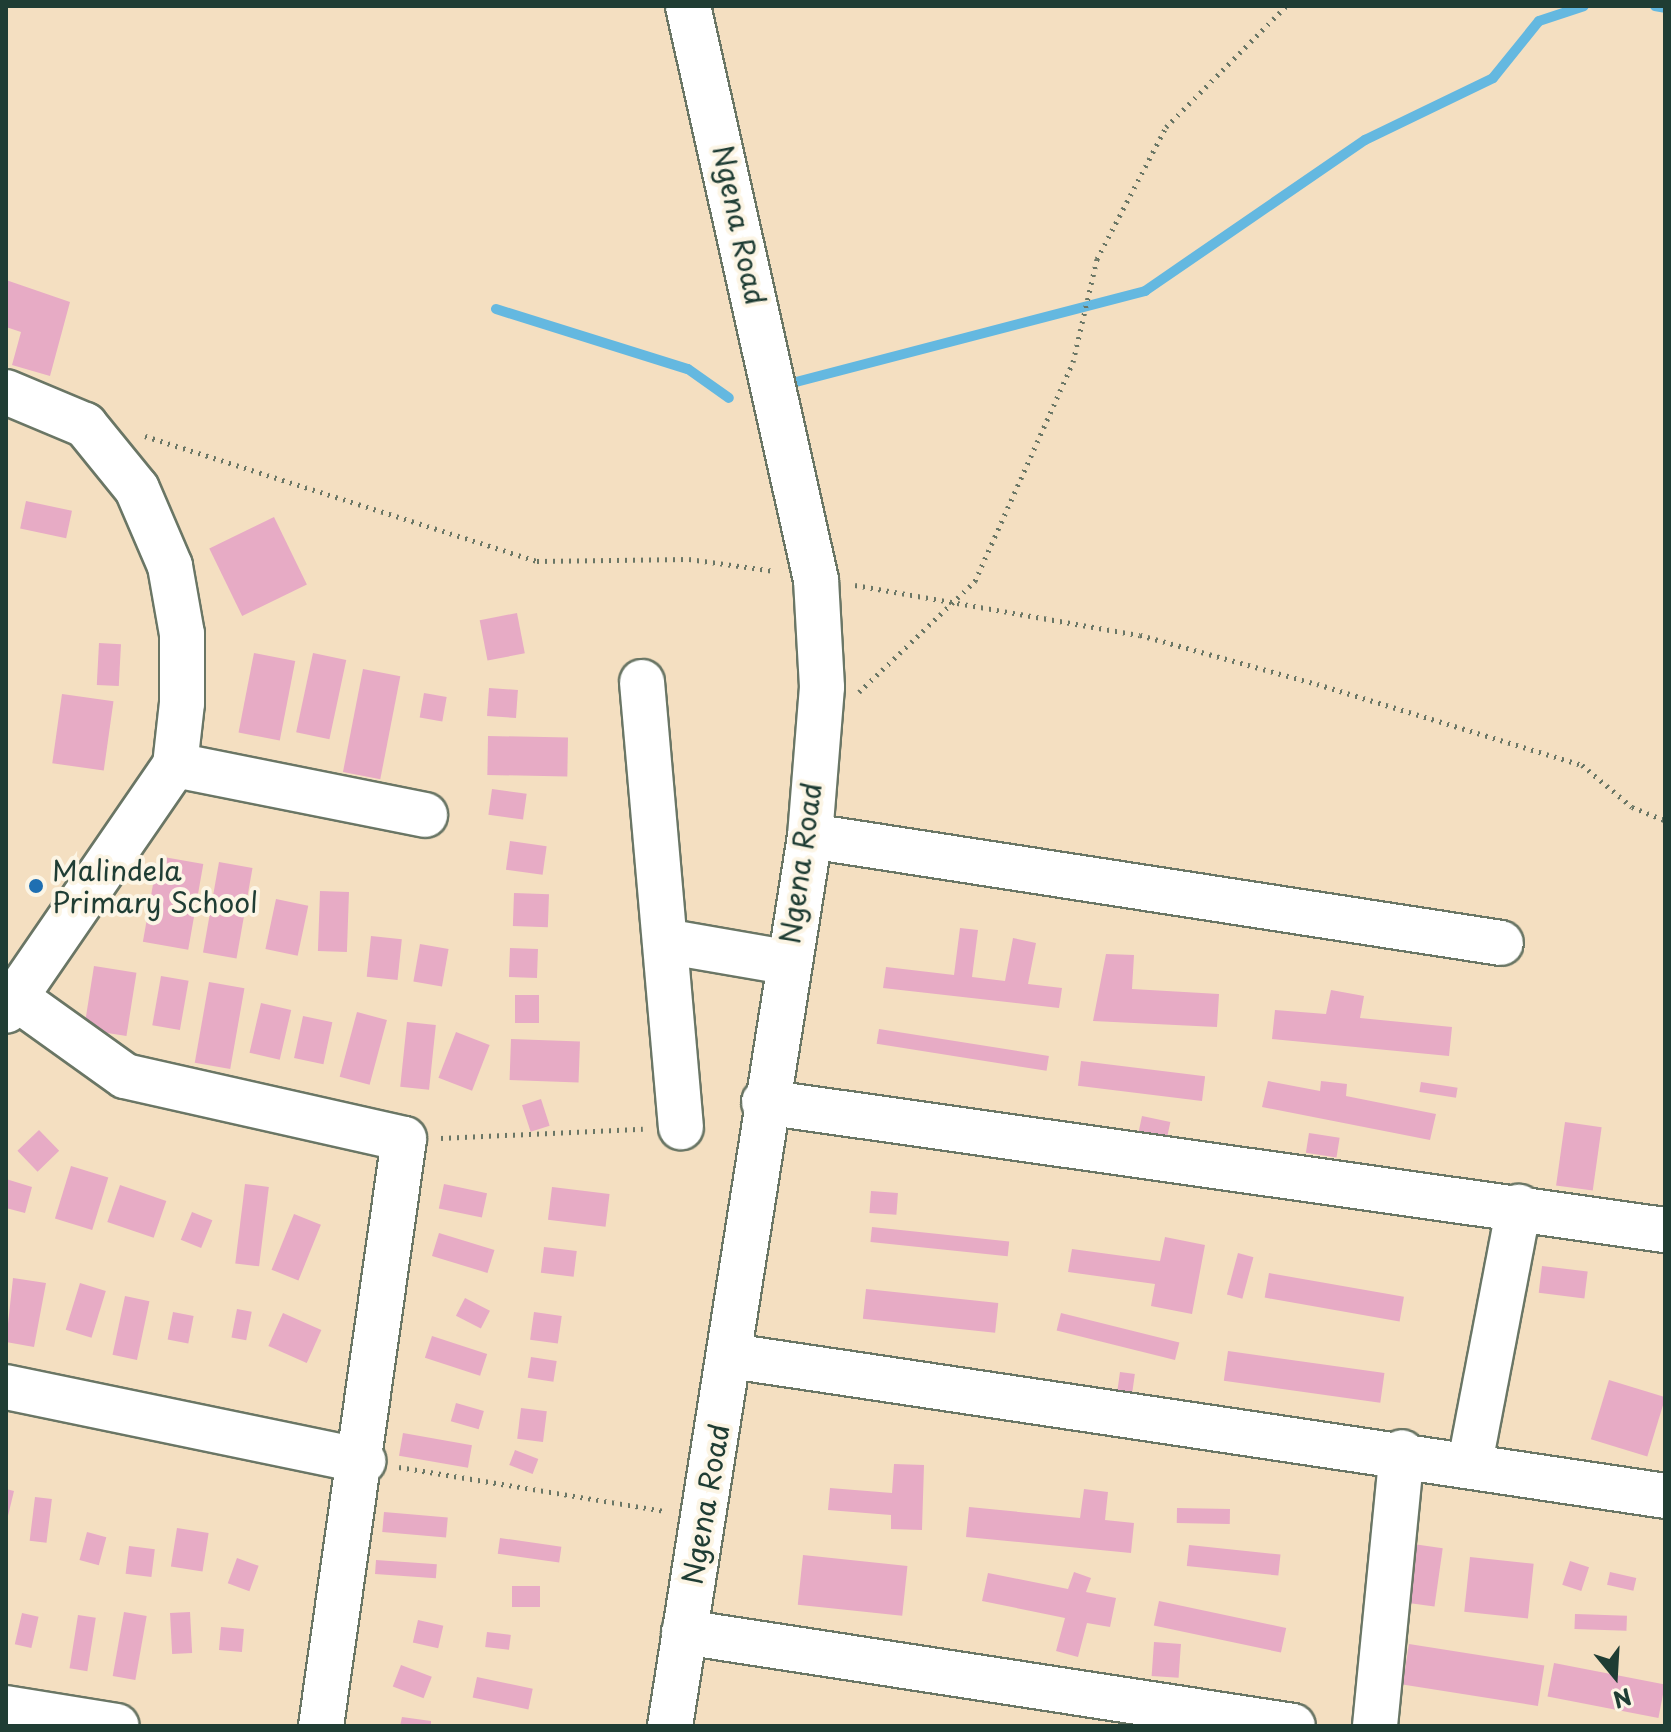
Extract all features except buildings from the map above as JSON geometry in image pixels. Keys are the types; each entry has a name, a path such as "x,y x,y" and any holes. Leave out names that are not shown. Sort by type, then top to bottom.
{"street":[{"name":"Ngena Road","path":"670,1726 731,1356 764,1102 786,962 810,836 816,730 816,580 688,6"},
{"path":"6,392 85,425 137,489 170,566 182,634 175,765 11,1005 125,1076 404,1139 363,1461 321,1726"},
{"path":"642,682 670,942 681,1127"},
{"path":"175,765 425,815"},
{"path":"810,836 1501,943"},
{"path":"670,942 786,962"},
{"path":"764,1102 1665,1230"},
{"path":"1470,1463 1519,1207"},
{"path":"731,1356 1402,1452 1665,1496"},
{"path":"6,1387 363,1461"},
{"path":"1375,1726 1402,1452"},
{"path":"684,1632 1293,1726"},
{"path":"6,1708 117,1726"}],"path":[{"path":"816,730 959,598 996,546 1073,362 1097,259 1166,127 1286,6"},
{"path":"85,425 311,483 537,561 689,559 816,580 959,598 1140,635 1582,765 1632,807 1665,820"},
{"path":"404,1139 681,1127"},
{"path":"363,1461 702,1518"}],"waterway":[{"path":"796,382 1145,291 1365,140 1493,78 1539,21 1584,6"},
{"path":"1655,6 1665,8"},
{"path":"496,309 688,369 729,398"}],"place":[{"name":"Malindela Primary School","path":"36,886"}]}
